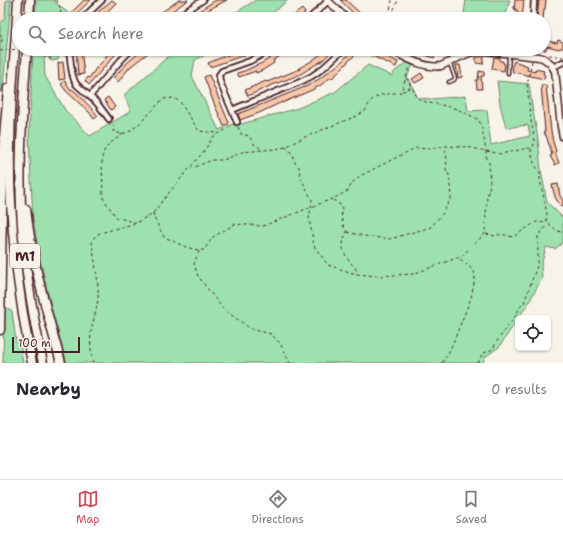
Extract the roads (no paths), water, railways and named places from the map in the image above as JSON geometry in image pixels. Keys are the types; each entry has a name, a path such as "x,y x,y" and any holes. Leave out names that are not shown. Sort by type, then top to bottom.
{"highway":[{"name":"M1","path":"17,12 18,0"},
{"path":"29,12 30,0"},
{"name":"M1","path":"14,56 10,138 11,203 19,292 32,363"},
{"name":"M1","path":"27,56 21,147 21,206 27,278 42,363"},
{"path":"0,330 3,150 7,92 14,60"},
{"path":"21,147 28,229 40,288 61,363"}],"street":[{"path":"89,12 102,0"},
{"path":"185,12 203,0"},
{"path":"316,12 327,0 340,12"},
{"path":"533,12 534,0"},
{"path":"70,56 72,75 76,84 97,103 109,119"},
{"path":"90,96 125,56"},
{"path":"236,122 220,82 220,73 260,56"},
{"path":"232,110 312,76 336,56"},
{"path":"403,56 422,64 438,66 463,56"},
{"path":"531,56 539,57 547,61 553,67 563,137"},
{"path":"553,67 563,62"}],"lane":[{"path":"508,73 509,56"},
{"path":"448,82 454,80 455,78 449,62"}]}
